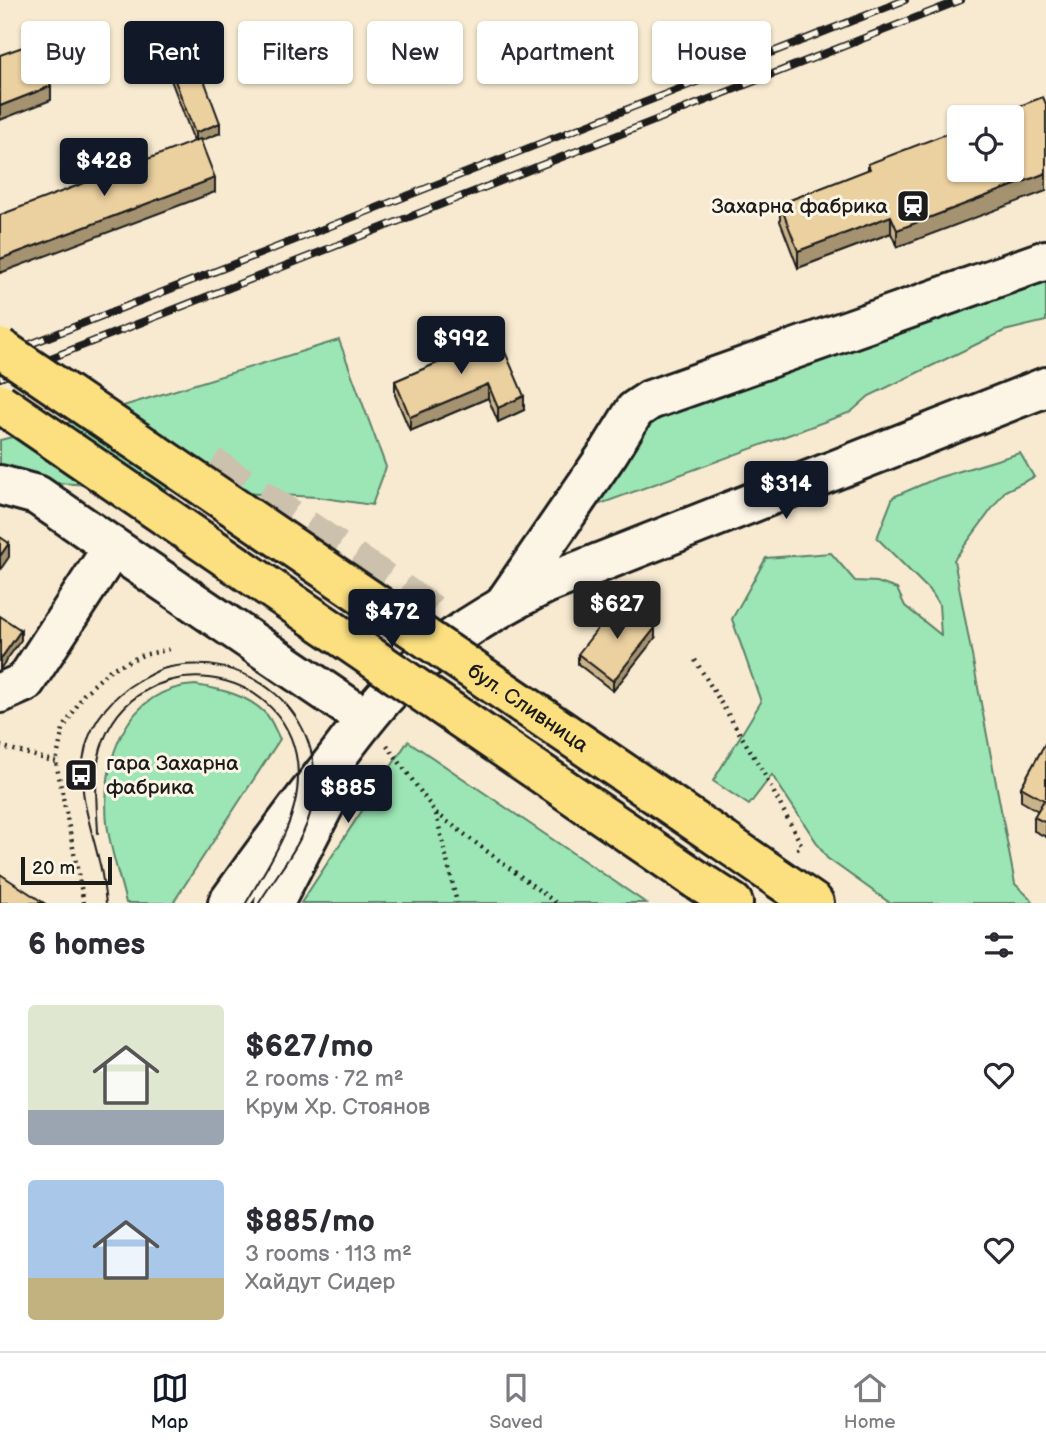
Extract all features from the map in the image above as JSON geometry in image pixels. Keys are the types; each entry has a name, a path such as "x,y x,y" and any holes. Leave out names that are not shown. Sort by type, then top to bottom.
{"main road":[{"name":"бул. Сливница","path":"0,348 814,903"},
{"path":"0,403 733,903"}],"street":[{"path":"503,605 635,410 650,400 1046,260"},
{"path":"228,903 273,839 394,687 461,633 503,605 548,583 1046,387"},
{"path":"0,485 37,495 366,719"},
{"path":"0,694 25,682 113,547"},
{"path":"274,903 305,846 366,719"}],"path":[{"path":"83,900 56,762 63,729 84,694 111,669 143,655 171,649"},
{"path":"695,660 762,771 801,845"},
{"path":"366,719 436,813 556,903"},
{"path":"0,746 56,762"},
{"path":"436,813 457,903"}],"green space":[{"path":"1046,278 1046,321 1004,331 869,396 851,412 584,510 646,426 671,412"},
{"path":"339,340 386,467 372,505 317,497 0,480 0,440 61,425"},
{"path":"1020,453 1034,477 1005,491 954,560 1015,884 1033,901 890,903 827,858 772,775 749,805 713,781 761,702 732,619 766,558 831,553 855,581 877,582 897,589 905,606 941,635 939,604 932,593 877,538 893,497 937,478"},
{"path":"195,685 224,691 252,702 267,715 280,739 173,903 126,903 107,823 108,776 114,754 122,733 135,714 151,700 171,690"},
{"path":"408,741 646,903 301,903"}],"building":[{"path":"21,48 21,84 51,86 0,106 0,55"},
{"path":"176,84 206,84 220,123 195,133"},
{"name":"Захарна фабрика","path":"1043,97 1046,104 1046,173 1024,181 1024,105 1022,105"},
{"name":"Захарна фабрика","path":"947,134 947,182 1022,182 897,230 891,216 798,251 780,204 870,169 868,164"},
{"path":"200,139 215,178 0,259 0,215"},
{"path":"467,332 473,348 499,338 524,396 498,408 488,384 410,417 395,381 447,359 440,343"},
{"path":"0,537 9,543 0,556"},
{"path":"620,600 655,628 613,681 578,654"},
{"path":"0,616 21,630 0,660"},
{"path":"1046,742 1046,823 1034,817 1044,800 1021,787"},
{"path":"0,874 44,903 0,903"}],"tunnel":[{"path":"210,465 461,633"}],"tram line":[{"path":"106,903 102,872 83,790 83,761 89,736 99,717 129,687 162,669 194,665 225,668 252,678 276,695 295,716 308,743 314,772 309,818 290,856 259,903"},
{"path":"98,833 97,769 101,748 119,713 146,690 178,679 212,679 245,689 272,709 291,738 298,777 297,794 287,827 246,903"}],"railway":[{"path":"0,356 905,0"},
{"path":"0,378 961,0"}],"place":[{"name":"Захарна фабрика","path":"913,206"},
{"name":"гара Захарна фабрика","path":"81,775"}]}
